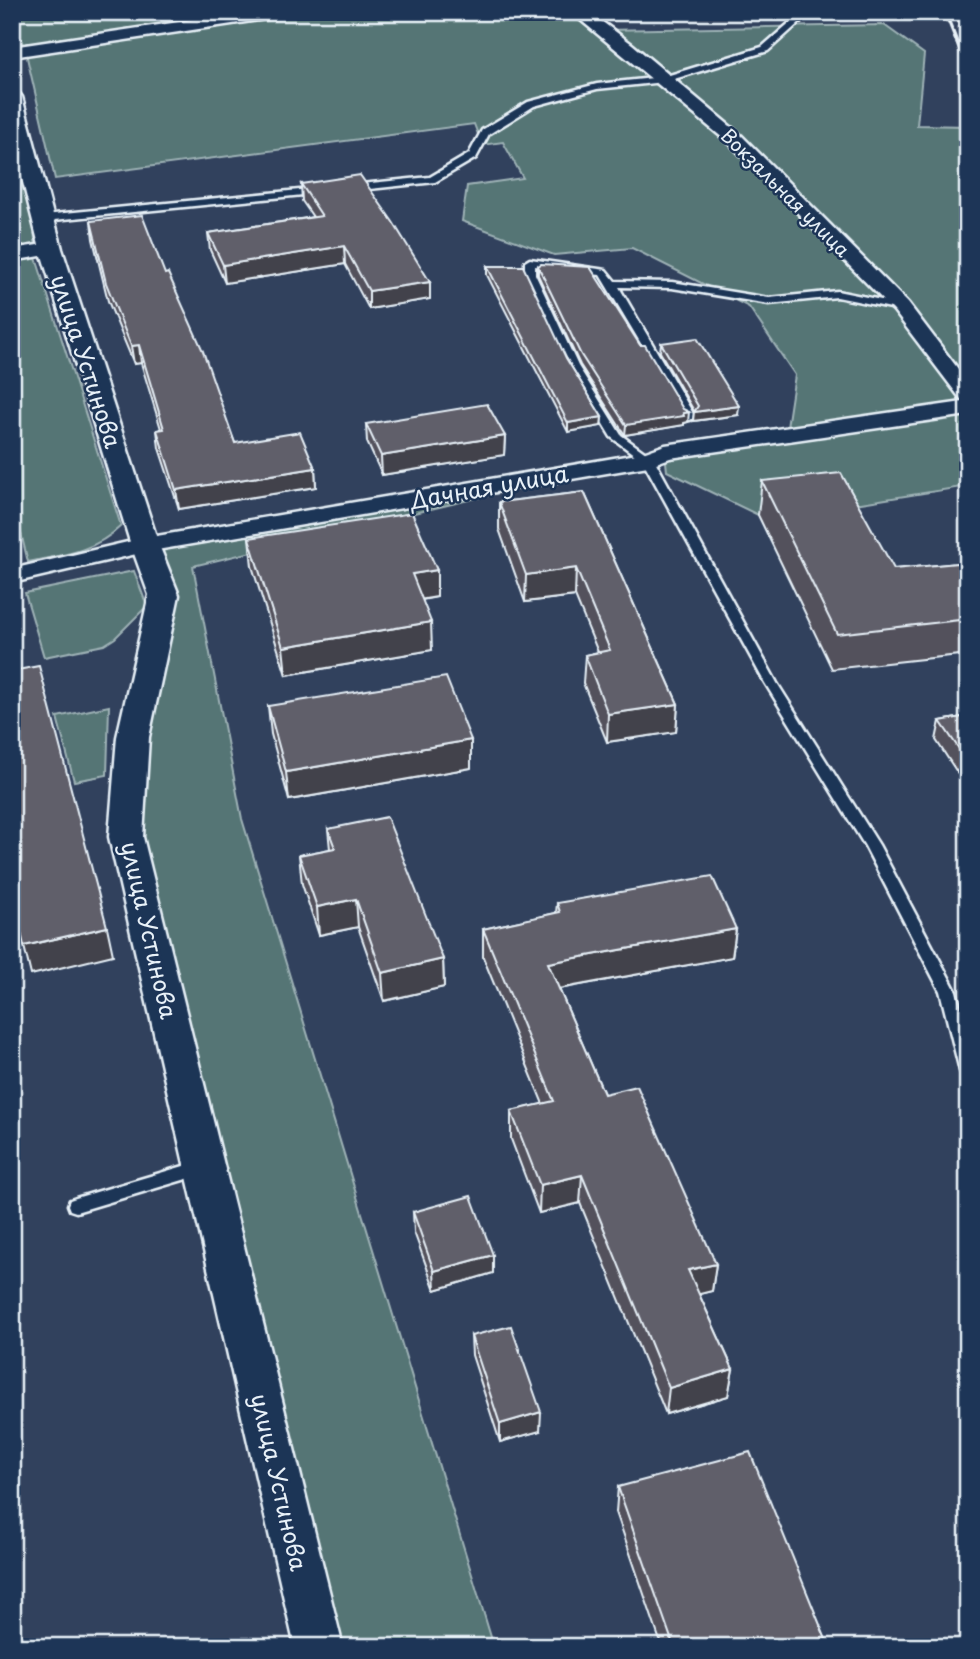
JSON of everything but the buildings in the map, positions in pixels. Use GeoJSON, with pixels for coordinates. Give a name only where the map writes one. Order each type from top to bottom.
{"type":"FeatureCollection","features":[{"type":"Feature","properties":{"kind":"street"},"geometry":{"type":"LineString","coordinates":[[12,52],[279,12]]}},
{"type":"Feature","properties":{"kind":"street","name":"Вокзальная улица"},"geometry":{"type":"LineString","coordinates":[[579,12],[736,140],[901,307],[968,397]]}},
{"type":"Feature","properties":{"kind":"street","name":"улица Устинова"},"geometry":{"type":"LineString","coordinates":[[12,96],[51,248],[145,545],[164,595],[133,737],[125,837],[319,1647]]}},
{"type":"Feature","properties":{"kind":"street"},"geometry":{"type":"LineString","coordinates":[[12,255],[51,248]]}},
{"type":"Feature","properties":{"kind":"street","name":"Дачная улица"},"geometry":{"type":"LineString","coordinates":[[12,576],[145,545],[648,458],[666,452],[968,408]]}},
{"type":"Feature","properties":{"kind":"lane"},"geometry":{"type":"LineString","coordinates":[[44,218],[432,180],[473,156],[485,132],[531,104],[597,86],[664,79],[765,49],[807,12]]}},
{"type":"Feature","properties":{"kind":"lane"},"geometry":{"type":"LineString","coordinates":[[690,417],[603,272],[530,262],[530,274],[573,366],[617,437],[648,458],[771,683],[873,845],[948,991],[968,1071]]}},
{"type":"Feature","properties":{"kind":"lane"},"geometry":{"type":"LineString","coordinates":[[612,284],[672,285],[769,301],[837,294],[901,307]]}},
{"type":"Feature","properties":{"kind":"lane"},"geometry":{"type":"LineString","coordinates":[[76,1205],[205,1166]]}},
{"type":"Feature","properties":{"kind":"green space"},"geometry":{"type":"Polygon","coordinates":[[[12,12],[273,12],[24,49],[12,12]]]}},
{"type":"Feature","properties":{"kind":"green space"},"geometry":{"type":"Polygon","coordinates":[[[287,12],[579,12],[603,30],[884,25],[924,54],[917,125],[968,126],[968,486],[836,507],[758,515],[667,471],[665,452],[786,434],[795,375],[749,307],[632,248],[554,255],[462,221],[467,186],[523,178],[503,142],[482,145],[474,124],[55,179],[26,53],[287,12]]]}},
{"type":"Feature","properties":{"kind":"green space"},"geometry":{"type":"Polygon","coordinates":[[[12,129],[29,184],[36,249],[12,252],[12,129]]]}},
{"type":"Feature","properties":{"kind":"green space"},"geometry":{"type":"Polygon","coordinates":[[[36,258],[121,526],[89,547],[28,562],[12,496],[12,262],[36,258]]]}},
{"type":"Feature","properties":{"kind":"green space"},"geometry":{"type":"Polygon","coordinates":[[[531,485],[193,566],[242,819],[494,1647],[319,1647],[150,931],[133,737],[164,595],[153,548],[531,485]]]}},
{"type":"Feature","properties":{"kind":"green space"},"geometry":{"type":"Polygon","coordinates":[[[134,571],[147,606],[115,638],[104,645],[44,657],[25,593],[134,571]]]}},
{"type":"Feature","properties":{"kind":"green space"},"geometry":{"type":"Polygon","coordinates":[[[109,706],[107,775],[74,781],[57,717],[109,706]]]}},
{"type":"Feature","properties":{"kind":"railway"},"geometry":{"type":"LineString","coordinates":[[945,12],[968,70]]}}]}
